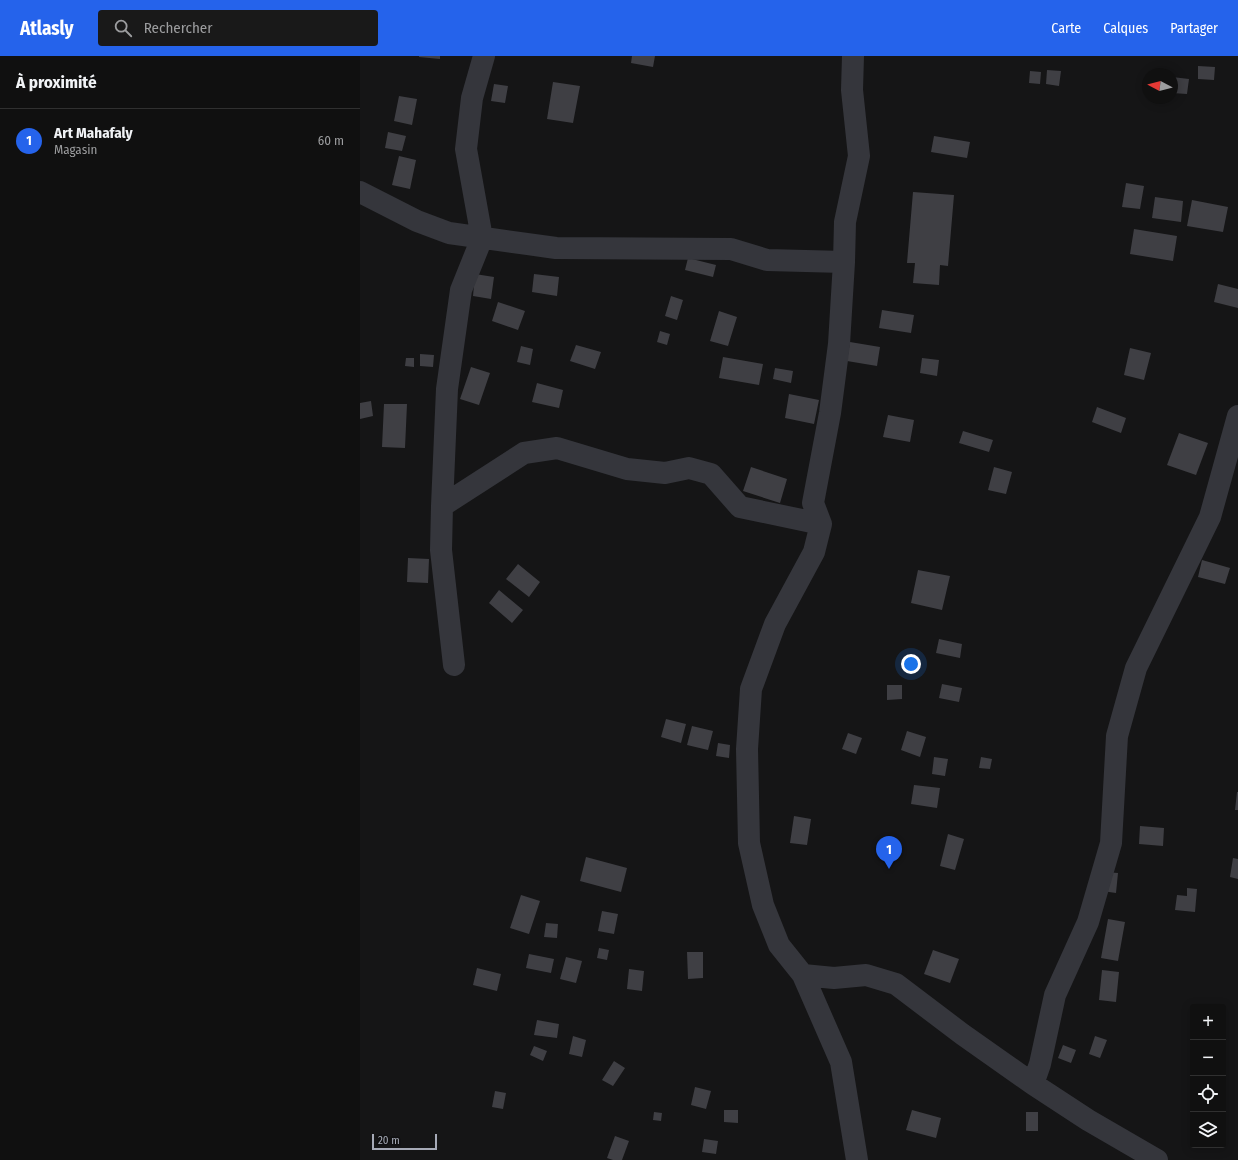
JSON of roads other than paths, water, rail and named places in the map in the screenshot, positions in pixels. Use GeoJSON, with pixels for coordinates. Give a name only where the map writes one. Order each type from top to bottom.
{"type":"FeatureCollection","features":[{"type":"Feature","properties":{"kind":"street"},"geometry":{"type":"LineString","coordinates":[[454,665],[441,550],[442,506],[448,389],[461,290],[482,238],[466,149],[472,98],[484,56]]}},
{"type":"Feature","properties":{"kind":"street"},"geometry":{"type":"LineString","coordinates":[[852,56],[852,90],[859,156],[845,222],[844,262],[837,359],[830,413],[813,503],[821,524],[814,552],[775,624],[751,689],[747,749],[749,843],[763,905],[779,945],[803,975],[841,1062],[857,1160]]}},
{"type":"Feature","properties":{"kind":"street"},"geometry":{"type":"LineString","coordinates":[[360,192],[417,221],[449,233],[482,238],[556,248],[731,250],[767,260],[844,262]]}},
{"type":"Feature","properties":{"kind":"street"},"geometry":{"type":"LineString","coordinates":[[1033,1084],[1040,1064],[1055,995],[1088,922],[1111,843],[1117,736],[1136,668],[1210,517],[1238,416]]}},
{"type":"Feature","properties":{"kind":"street"},"geometry":{"type":"LineString","coordinates":[[442,506],[524,453],[557,448],[627,469],[665,473],[689,468],[711,474],[740,507],[821,524]]}},
{"type":"Feature","properties":{"kind":"street"},"geometry":{"type":"LineString","coordinates":[[803,975],[834,978],[866,975],[896,984],[962,1034],[1033,1084],[1088,1120],[1157,1160]]}},
{"type":"Feature","properties":{"kind":"place","name":"Art Mahafaly"},"geometry":{"type":"Point","coordinates":[889,869]}}]}
